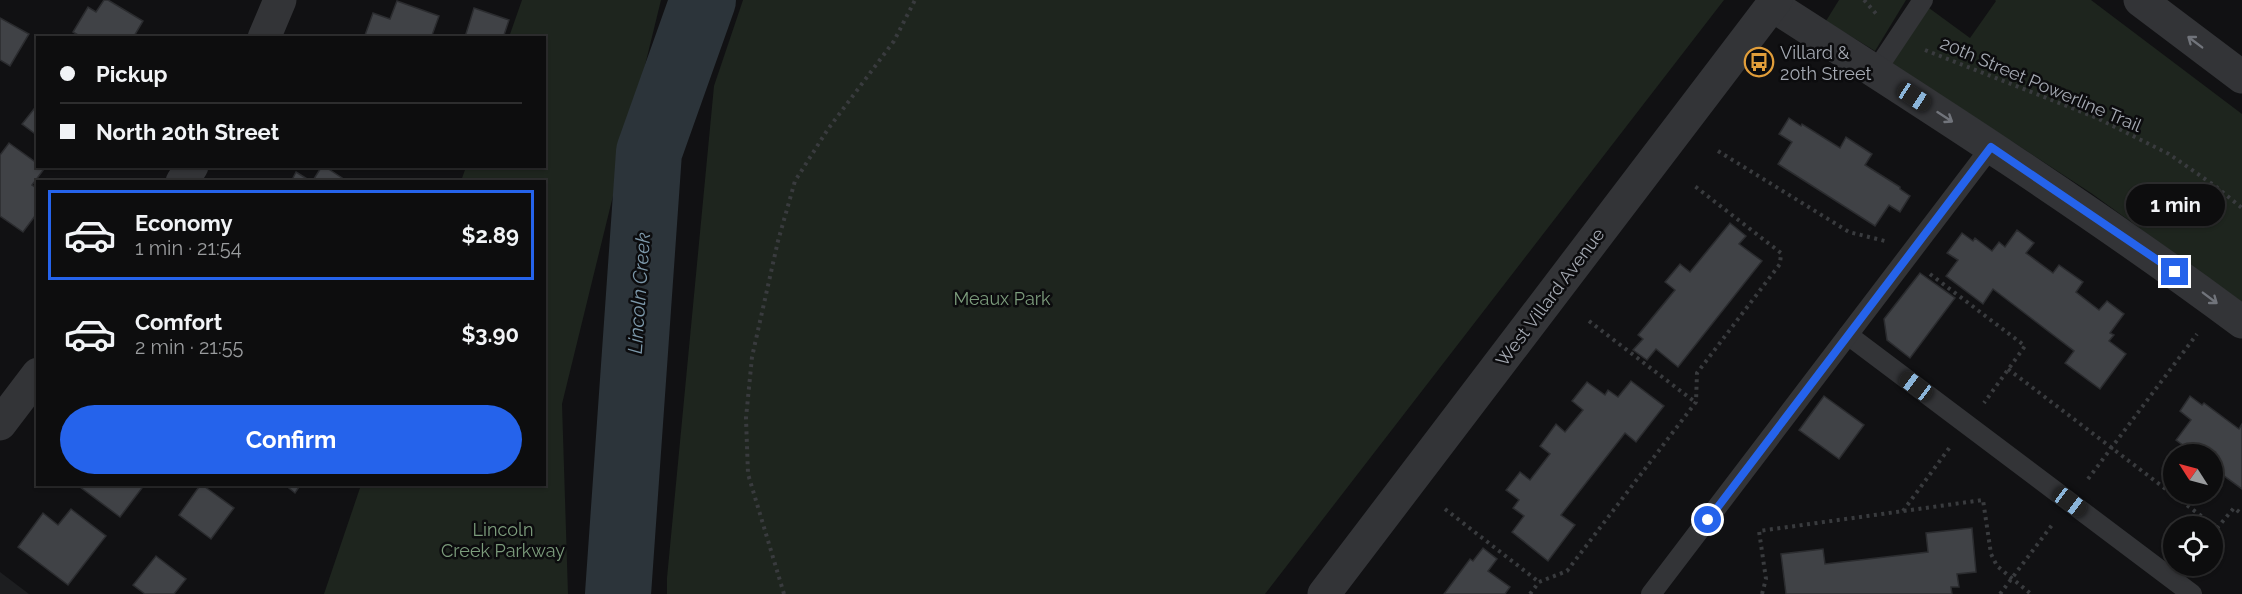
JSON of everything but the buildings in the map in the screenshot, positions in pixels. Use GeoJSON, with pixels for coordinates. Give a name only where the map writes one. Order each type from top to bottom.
{"type":"FeatureCollection","features":[{"type":"Feature","properties":{"kind":"street"},"geometry":{"type":"LineString","coordinates":[[265,36],[280,0]]}},
{"type":"Feature","properties":{"kind":"street"},"geometry":{"type":"LineString","coordinates":[[2140,0],[2242,77]]}},
{"type":"Feature","properties":{"kind":"street"},"geometry":{"type":"LineString","coordinates":[[1774,3],[2175,272],[2242,322]]}},
{"type":"Feature","properties":{"kind":"street","name":"West Villard Avenue"},"geometry":{"type":"LineString","coordinates":[[1324,594],[1774,3]]}},
{"type":"Feature","properties":{"kind":"street"},"geometry":{"type":"LineString","coordinates":[[0,424],[36,377]]}},
{"type":"Feature","properties":{"kind":"lane"},"geometry":{"type":"LineString","coordinates":[[1875,72],[1923,0]]}},
{"type":"Feature","properties":{"kind":"lane"},"geometry":{"type":"LineString","coordinates":[[1652,594],[1991,147]]}},
{"type":"Feature","properties":{"kind":"lane"},"geometry":{"type":"LineString","coordinates":[[1848,335],[2192,594]]}},
{"type":"Feature","properties":{"kind":"path"},"geometry":{"type":"LineString","coordinates":[[783,594],[748,474],[746,418],[752,357],[778,241],[795,181],[828,129],[894,41],[915,0]]}},
{"type":"Feature","properties":{"kind":"path","name":"20th Street Powerline Trail"},"geometry":{"type":"LineString","coordinates":[[1864,0],[1887,27],[1941,58],[2032,91],[2097,118],[2169,154],[2242,208]]}},
{"type":"Feature","properties":{"kind":"path"},"geometry":{"type":"LineString","coordinates":[[1530,594],[1539,582],[1567,571],[1696,402],[1697,373],[1780,264],[1781,253],[1692,184]]}},
{"type":"Feature","properties":{"kind":"path"},"geometry":{"type":"LineString","coordinates":[[1589,321],[1696,402]]}},
{"type":"Feature","properties":{"kind":"path"},"geometry":{"type":"LineString","coordinates":[[2000,594],[2199,332]]}},
{"type":"Feature","properties":{"kind":"path"},"geometry":{"type":"LineString","coordinates":[[2008,369],[2201,516]]}},
{"type":"Feature","properties":{"kind":"path"},"geometry":{"type":"LineString","coordinates":[[1762,594],[1766,579],[1759,531],[1983,500],[1991,554],[1997,566],[2011,580],[2031,594]]}},
{"type":"Feature","properties":{"kind":"path"},"geometry":{"type":"LineString","coordinates":[[2223,521],[2234,508],[2242,514]]}},
{"type":"Feature","properties":{"kind":"path"},"geometry":{"type":"LineString","coordinates":[[1445,509],[1539,582]]}},
{"type":"Feature","properties":{"kind":"shaded area"},"geometry":{"type":"Polygon","coordinates":[[[0,572],[29,594],[0,594],[0,572]]]}},
{"type":"Feature","properties":{"kind":"green space","name":"Lincoln Creek Parkway"},"geometry":{"type":"Polygon","coordinates":[[[522,0],[661,0],[562,404],[568,594],[324,594],[361,486],[546,486],[546,180],[461,180],[466,168],[546,168],[546,36],[509,36],[522,0]]]}},
{"type":"Feature","properties":{"kind":"green space","name":"Meaux Park"},"geometry":{"type":"Polygon","coordinates":[[[743,0],[1724,0],[1265,594],[667,594],[714,86],[743,0]]]}},
{"type":"Feature","properties":{"kind":"green space"},"geometry":{"type":"Polygon","coordinates":[[[1839,0],[1906,0],[1875,51],[1826,21],[1839,0]]]}},
{"type":"Feature","properties":{"kind":"green space"},"geometry":{"type":"Polygon","coordinates":[[[1995,0],[2091,0],[2242,114],[2242,302],[2091,193],[1890,62],[1929,8],[1970,38],[1995,0]]]}},
{"type":"Feature","properties":{"kind":"waterway","name":"Lincoln Creek"},"geometry":{"type":"LineString","coordinates":[[618,594],[649,152],[703,0]]}},
{"type":"Feature","properties":{"kind":"place","name":"Villard & 20th Street"},"geometry":{"type":"Point","coordinates":[1759,62]}},
{"type":"Feature","properties":{"kind":"route"},"geometry":{"type":"LineString","coordinates":[[1708,520],[1991,147],[2175,272]]}}]}
